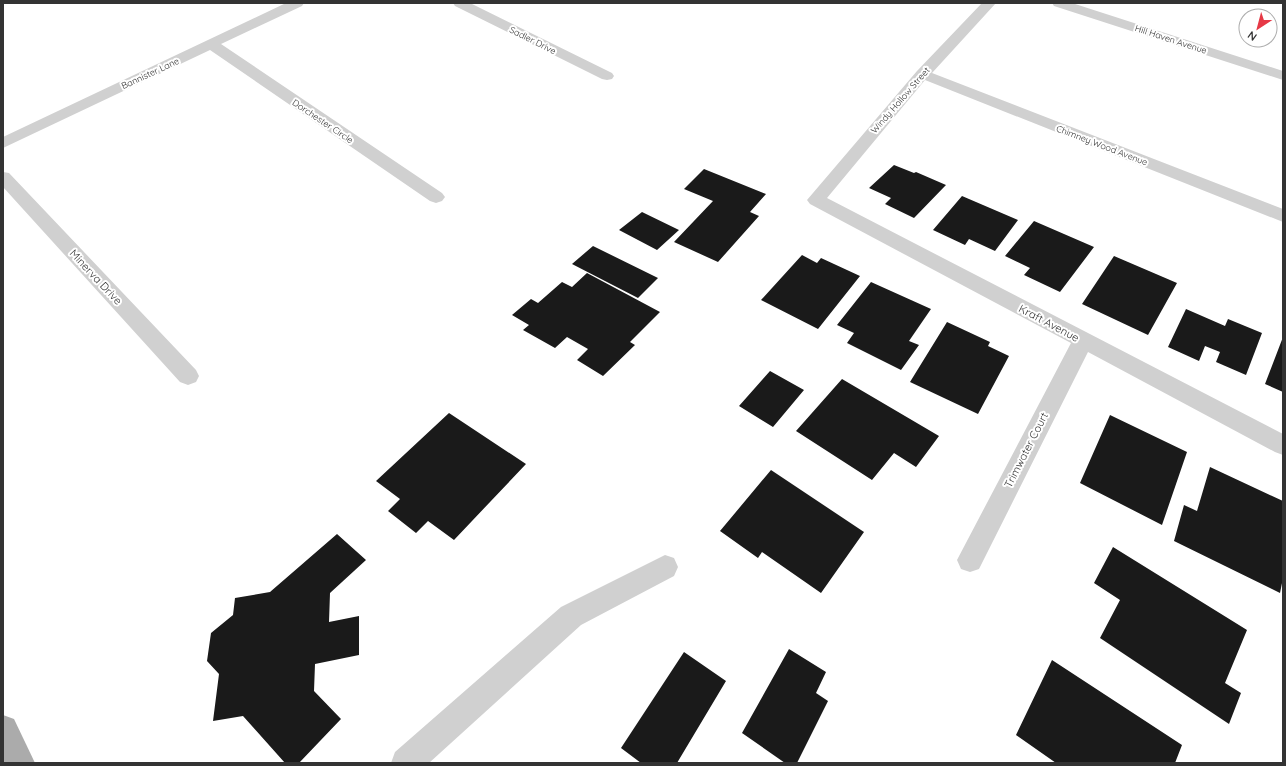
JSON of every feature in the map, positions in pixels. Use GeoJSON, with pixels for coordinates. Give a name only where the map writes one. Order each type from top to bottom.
{"type":"FeatureCollection","features":[{"type":"Feature","properties":{"kind":"main road"},"geometry":{"type":"LineString","coordinates":[[3,730],[20,763]]}},
{"type":"Feature","properties":{"kind":"street","name":"Bannister Lane"},"geometry":{"type":"LineString","coordinates":[[3,143],[297,3]]}},
{"type":"Feature","properties":{"kind":"street","name":"Sadler Drive"},"geometry":{"type":"LineString","coordinates":[[460,3],[607,76]]}},
{"type":"Feature","properties":{"kind":"street","name":"Windy Hollow Street"},"geometry":{"type":"LineString","coordinates":[[816,200],[922,74],[989,3]]}},
{"type":"Feature","properties":{"kind":"street","name":"Hill Haven Avenue"},"geometry":{"type":"LineString","coordinates":[[1059,3],[1283,76]]}},
{"type":"Feature","properties":{"kind":"street","name":"Dorchester Circle"},"geometry":{"type":"LineString","coordinates":[[210,44],[436,197]]}},
{"type":"Feature","properties":{"kind":"street","name":"Chimney Wood Avenue"},"geometry":{"type":"LineString","coordinates":[[922,74],[1283,216]]}},
{"type":"Feature","properties":{"kind":"street","name":"Minerva Drive"},"geometry":{"type":"LineString","coordinates":[[3,177],[188,376]]}},
{"type":"Feature","properties":{"kind":"street","name":"Kraft Avenue"},"geometry":{"type":"LineString","coordinates":[[816,200],[1283,445]]}},
{"type":"Feature","properties":{"kind":"street","name":"Trimwater Court"},"geometry":{"type":"LineString","coordinates":[[970,560],[1083,340]]}},
{"type":"Feature","properties":{"kind":"street"},"geometry":{"type":"LineString","coordinates":[[406,763],[571,616],[665,566]]}},
{"type":"Feature","properties":{"kind":"building"},"geometry":{"type":"Polygon","coordinates":[[[894,165],[914,173],[916,172],[946,185],[914,218],[885,204],[891,198],[869,188],[894,165]]]}},
{"type":"Feature","properties":{"kind":"building"},"geometry":{"type":"Polygon","coordinates":[[[704,169],[766,194],[750,212],[759,216],[718,262],[674,242],[713,201],[684,189],[704,169]]]}},
{"type":"Feature","properties":{"kind":"building"},"geometry":{"type":"Polygon","coordinates":[[[962,196],[1018,220],[995,251],[969,239],[965,245],[933,230],[962,196]]]}},
{"type":"Feature","properties":{"kind":"building"},"geometry":{"type":"Polygon","coordinates":[[[642,212],[679,230],[657,250],[619,230],[642,212]]]}},
{"type":"Feature","properties":{"kind":"building"},"geometry":{"type":"Polygon","coordinates":[[[1034,221],[1094,247],[1060,292],[1024,275],[1030,268],[1005,256],[1034,221]]]}},
{"type":"Feature","properties":{"kind":"building"},"geometry":{"type":"Polygon","coordinates":[[[593,246],[658,278],[638,298],[572,264],[593,246]]]}},
{"type":"Feature","properties":{"kind":"building"},"geometry":{"type":"Polygon","coordinates":[[[802,255],[817,263],[821,258],[860,276],[818,329],[761,300],[802,255]]]}},
{"type":"Feature","properties":{"kind":"building"},"geometry":{"type":"Polygon","coordinates":[[[1114,256],[1177,283],[1148,335],[1082,304],[1114,256]]]}},
{"type":"Feature","properties":{"kind":"building"},"geometry":{"type":"Polygon","coordinates":[[[587,273],[660,312],[630,342],[635,345],[603,376],[577,360],[588,349],[567,337],[555,348],[523,330],[529,325],[512,315],[531,299],[538,303],[562,282],[572,287],[587,273]]]}},
{"type":"Feature","properties":{"kind":"building"},"geometry":{"type":"Polygon","coordinates":[[[871,282],[931,309],[909,341],[919,345],[901,370],[847,343],[854,333],[837,325],[871,282]]]}},
{"type":"Feature","properties":{"kind":"building"},"geometry":{"type":"Polygon","coordinates":[[[1186,309],[1225,326],[1228,319],[1262,333],[1246,375],[1216,362],[1220,352],[1205,346],[1199,361],[1168,347],[1186,309]]]}},
{"type":"Feature","properties":{"kind":"building"},"geometry":{"type":"Polygon","coordinates":[[[947,322],[990,342],[988,346],[1009,356],[978,414],[910,382],[947,322]]]}},
{"type":"Feature","properties":{"kind":"building"},"geometry":{"type":"Polygon","coordinates":[[[1283,337],[1283,392],[1265,384],[1283,337]]]}},
{"type":"Feature","properties":{"kind":"building"},"geometry":{"type":"Polygon","coordinates":[[[770,371],[804,390],[773,427],[739,406],[770,371]]]}},
{"type":"Feature","properties":{"kind":"building"},"geometry":{"type":"Polygon","coordinates":[[[842,379],[939,436],[916,467],[894,453],[872,480],[796,431],[842,379]]]}},
{"type":"Feature","properties":{"kind":"building"},"geometry":{"type":"Polygon","coordinates":[[[449,413],[526,464],[454,540],[428,521],[416,533],[388,511],[400,499],[376,481],[449,413]]]}},
{"type":"Feature","properties":{"kind":"building"},"geometry":{"type":"Polygon","coordinates":[[[1110,415],[1187,452],[1162,525],[1080,483],[1110,415]]]}},
{"type":"Feature","properties":{"kind":"building"},"geometry":{"type":"Polygon","coordinates":[[[1210,467],[1283,501],[1283,578],[1280,593],[1174,541],[1184,505],[1197,511],[1210,467]]]}},
{"type":"Feature","properties":{"kind":"building"},"geometry":{"type":"Polygon","coordinates":[[[771,470],[864,532],[821,593],[762,552],[758,558],[720,531],[771,470]]]}},
{"type":"Feature","properties":{"kind":"building"},"geometry":{"type":"Polygon","coordinates":[[[337,534],[366,560],[330,593],[329,622],[359,616],[359,655],[315,664],[314,691],[341,719],[299,763],[285,763],[243,716],[213,721],[219,674],[207,661],[211,633],[233,615],[235,598],[270,592],[337,534]]]}},
{"type":"Feature","properties":{"kind":"building"},"geometry":{"type":"Polygon","coordinates":[[[1113,547],[1247,630],[1225,683],[1241,693],[1229,724],[1100,638],[1120,600],[1094,583],[1113,547]]]}},
{"type":"Feature","properties":{"kind":"building"},"geometry":{"type":"Polygon","coordinates":[[[789,649],[826,672],[816,693],[828,701],[797,763],[785,763],[742,733],[789,649]]]}},
{"type":"Feature","properties":{"kind":"building"},"geometry":{"type":"Polygon","coordinates":[[[684,652],[726,681],[677,763],[641,763],[621,748],[684,652]]]}},
{"type":"Feature","properties":{"kind":"building"},"geometry":{"type":"Polygon","coordinates":[[[1052,660],[1182,745],[1175,763],[1056,763],[1016,735],[1052,660]]]}}]}
